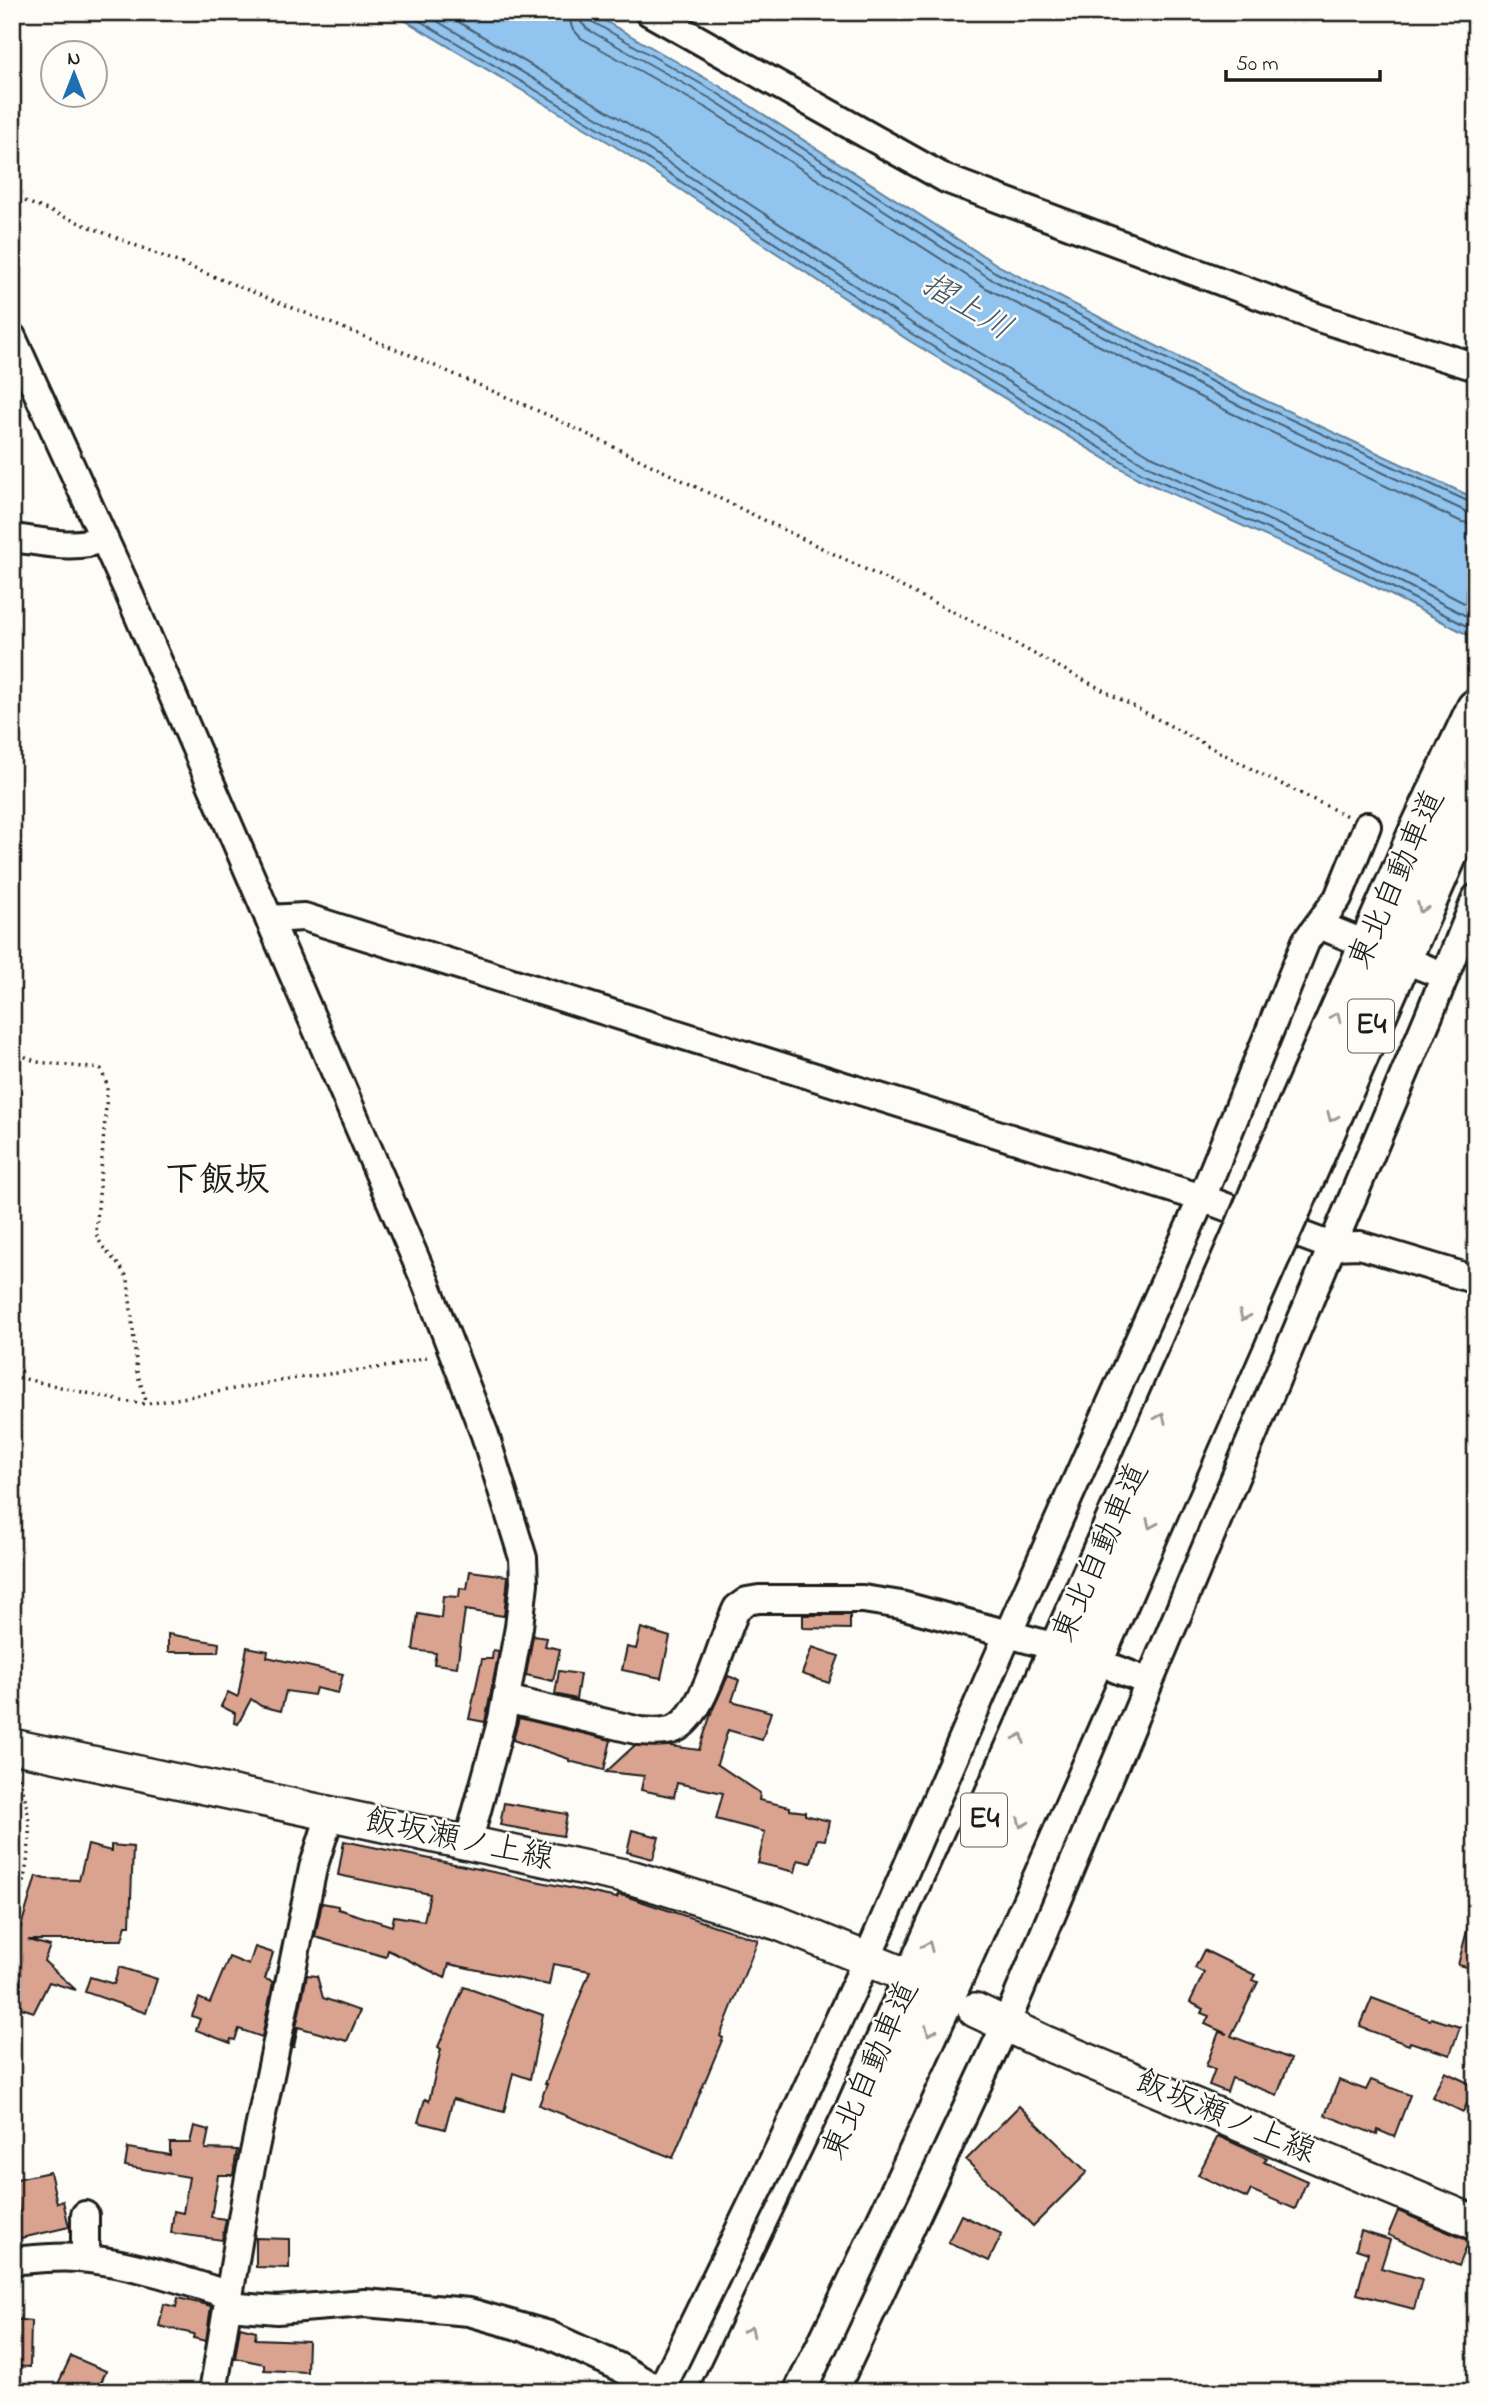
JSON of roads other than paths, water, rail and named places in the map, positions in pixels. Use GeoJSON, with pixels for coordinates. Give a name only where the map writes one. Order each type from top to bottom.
{"type":"FeatureCollection","features":[{"type":"Feature","properties":{"kind":"highway","name":"東北自動車道"},"geometry":{"type":"LineString","coordinates":[[720,2392],[856,2108],[1254,1249],[1434,839],[1476,709]]}},
{"type":"Feature","properties":{"kind":"highway","name":"東北自動車道"},"geometry":{"type":"LineString","coordinates":[[1434,839],[1476,790]]}},
{"type":"Feature","properties":{"kind":"highway","name":"東北自動車道"},"geometry":{"type":"LineString","coordinates":[[758,2392],[911,2075],[1254,1249]]}},
{"type":"Feature","properties":{"kind":"main road","name":"飯坂瀬ノ上線"},"geometry":{"type":"LineString","coordinates":[[12,1746],[632,1878],[778,1923],[881,1965]]}},
{"type":"Feature","properties":{"kind":"main road","name":"飯坂瀬ノ上線"},"geometry":{"type":"LineString","coordinates":[[975,2010],[1476,2224]]}},
{"type":"Feature","properties":{"kind":"street"},"geometry":{"type":"LineString","coordinates":[[649,12],[946,179],[1319,318],[1476,368]]}},
{"type":"Feature","properties":{"kind":"street"},"geometry":{"type":"LineString","coordinates":[[12,337],[103,538],[426,1283],[485,1435],[523,1558],[524,1583],[506,1699],[468,1843]]}},
{"type":"Feature","properties":{"kind":"street"},"geometry":{"type":"LineString","coordinates":[[12,538],[72,545],[92,543],[103,538]]}},
{"type":"Feature","properties":{"kind":"street"},"geometry":{"type":"LineString","coordinates":[[12,2261],[105,2261],[189,2282],[228,2301],[277,2310],[365,2304],[469,2312],[549,2335],[617,2366],[661,2391],[785,2138],[835,2025],[881,1965],[1008,1634],[1202,1198],[1306,941],[1338,898],[1367,826]]}},
{"type":"Feature","properties":{"kind":"street"},"geometry":{"type":"LineString","coordinates":[[834,2392],[1006,2024],[1476,898]]}},
{"type":"Feature","properties":{"kind":"street"},"geometry":{"type":"LineString","coordinates":[[269,919],[304,917],[1202,1198],[1331,1246],[1360,1245],[1476,1280]]}},
{"type":"Feature","properties":{"kind":"street"},"geometry":{"type":"LineString","coordinates":[[1319,925],[1351,938]]}},
{"type":"Feature","properties":{"kind":"street"},"geometry":{"type":"LineString","coordinates":[[1420,966],[1445,976]]}},
{"type":"Feature","properties":{"kind":"street"},"geometry":{"type":"LineString","coordinates":[[506,1699],[640,1731],[658,1732],[677,1727],[691,1715],[704,1693],[737,1608],[747,1601],[759,1599],[863,1599],[901,1605],[1045,1644]]}},
{"type":"Feature","properties":{"kind":"street"},"geometry":{"type":"LineString","coordinates":[[1116,1669],[1149,1682]]}},
{"type":"Feature","properties":{"kind":"street"},"geometry":{"type":"LineString","coordinates":[[213,2392],[252,2164],[313,1868],[330,1815]]}},
{"type":"Feature","properties":{"kind":"street"},"geometry":{"type":"LineString","coordinates":[[85,2215],[85,2259]]}},
{"type":"Feature","properties":{"kind":"water","name":"摺上川"},"geometry":{"type":"Polygon","coordinates":[[[391,12],[589,12],[721,87],[999,266],[1243,390],[1476,499],[1476,639],[1354,576],[1139,479],[908,340],[610,143],[391,12]]]}},
{"type":"Feature","properties":{"kind":"district","name":"下飯坂"},"geometry":{"type":"Point","coordinates":[217,1181]}}]}
